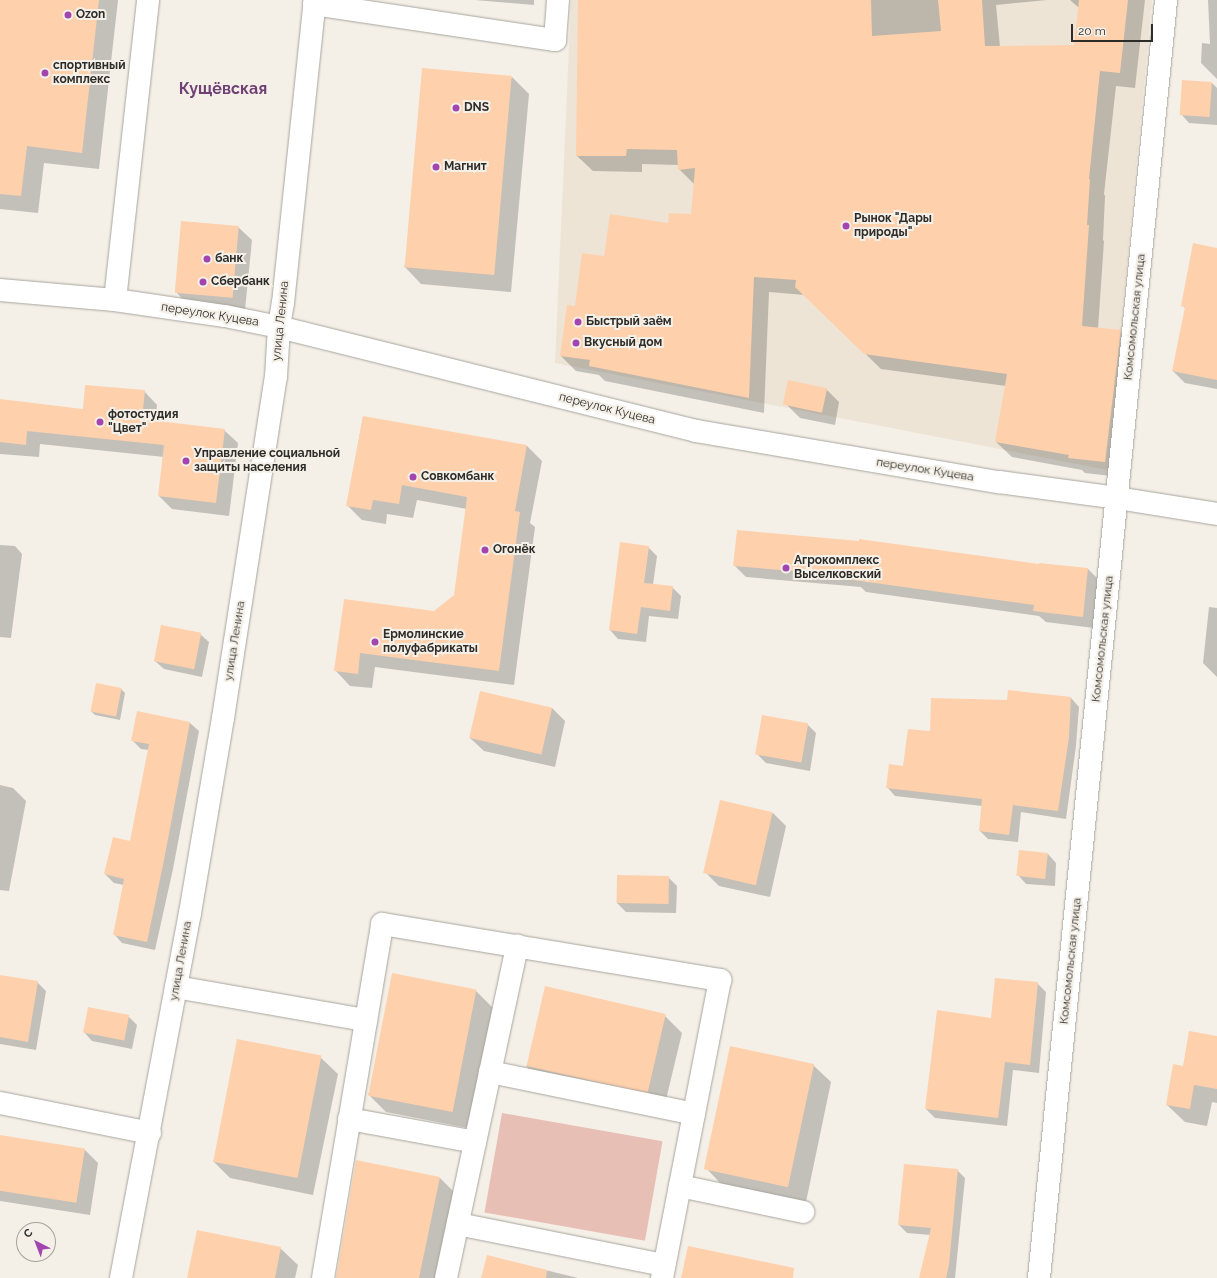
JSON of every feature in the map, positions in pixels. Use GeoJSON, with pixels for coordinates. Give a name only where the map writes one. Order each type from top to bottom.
{"type":"FeatureCollection","features":[{"type":"Feature","properties":{"kind":"street"},"geometry":{"type":"LineString","coordinates":[[115,300],[148,0]]}},
{"type":"Feature","properties":{"kind":"street"},"geometry":{"type":"LineString","coordinates":[[315,2],[556,40],[558,0]]}},
{"type":"Feature","properties":{"kind":"street","name":"Комсомольская улица"},"geometry":{"type":"LineString","coordinates":[[1039,1278],[1166,0]]}},
{"type":"Feature","properties":{"kind":"street","name":"улица Ленина"},"geometry":{"type":"LineString","coordinates":[[121,1278],[150,1133],[228,687],[276,377],[279,327],[283,303],[315,2]]}},
{"type":"Feature","properties":{"kind":"street","name":"переулок Куцева"},"geometry":{"type":"LineString","coordinates":[[0,290],[115,300],[225,316],[279,327],[696,431],[999,482],[1117,498],[1217,514]]}},
{"type":"Feature","properties":{"kind":"street"},"geometry":{"type":"LineString","coordinates":[[323,1278],[382,924],[720,980],[663,1271],[458,1224]]}},
{"type":"Feature","properties":{"kind":"street"},"geometry":{"type":"LineString","coordinates":[[446,1278],[517,946]]}},
{"type":"Feature","properties":{"kind":"street"},"geometry":{"type":"LineString","coordinates":[[176,987],[366,1020]]}},
{"type":"Feature","properties":{"kind":"street"},"geometry":{"type":"LineString","coordinates":[[490,1072],[694,1114]]}},
{"type":"Feature","properties":{"kind":"street"},"geometry":{"type":"LineString","coordinates":[[0,1103],[150,1133]]}},
{"type":"Feature","properties":{"kind":"street"},"geometry":{"type":"LineString","coordinates":[[349,1119],[475,1142]]}},
{"type":"Feature","properties":{"kind":"street"},"geometry":{"type":"LineString","coordinates":[[680,1186],[803,1212]]}},
{"type":"Feature","properties":{"kind":"shaded area","name":"Рынок \"Дары природы\""},"geometry":{"type":"Polygon","coordinates":[[[571,0],[1152,0],[1108,470],[555,363],[571,0]]]}},
{"type":"Feature","properties":{"kind":"shaded area"},"geometry":{"type":"Polygon","coordinates":[[[502,1113],[663,1141],[645,1241],[484,1212],[502,1113]]]}},
{"type":"Feature","properties":{"kind":"building","name":"спортивный комплекс"},"geometry":{"type":"Polygon","coordinates":[[[0,0],[99,0],[82,153],[27,146],[21,196],[0,194],[0,0]]]}},
{"type":"Feature","properties":{"kind":"building","name":"Рынок \"Дары природы\""},"geometry":{"type":"Polygon","coordinates":[[[578,0],[871,0],[872,36],[941,31],[938,0],[982,0],[985,46],[1074,45],[1079,0],[1128,0],[1120,73],[1100,71],[1089,179],[1087,225],[1089,225],[1082,326],[1121,330],[1105,462],[1068,458],[1069,455],[995,442],[1007,374],[864,354],[795,287],[796,280],[754,277],[749,398],[589,366],[590,360],[560,356],[567,305],[575,306],[582,253],[604,256],[610,214],[668,223],[669,213],[691,214],[695,168],[678,170],[677,150],[627,149],[626,156],[576,156],[578,0]]]}},
{"type":"Feature","properties":{"kind":"building"},"geometry":{"type":"Polygon","coordinates":[[[422,68],[512,76],[494,275],[405,267],[422,68]]]}},
{"type":"Feature","properties":{"kind":"building"},"geometry":{"type":"Polygon","coordinates":[[[1182,80],[1212,82],[1209,117],[1180,115],[1182,80]]]}},
{"type":"Feature","properties":{"kind":"building","name":"банк"},"geometry":{"type":"Polygon","coordinates":[[[181,221],[239,226],[233,298],[175,293],[181,221]]]}},
{"type":"Feature","properties":{"kind":"building"},"geometry":{"type":"Polygon","coordinates":[[[1193,243],[1217,248],[1217,380],[1172,371],[1185,307],[1181,306],[1193,243]]]}},
{"type":"Feature","properties":{"kind":"building"},"geometry":{"type":"Polygon","coordinates":[[[788,380],[827,388],[822,413],[783,404],[788,380]]]}},
{"type":"Feature","properties":{"kind":"building"},"geometry":{"type":"Polygon","coordinates":[[[85,385],[145,390],[142,419],[225,429],[216,503],[158,496],[164,445],[27,431],[26,445],[0,442],[0,399],[83,409],[85,385]]]}},
{"type":"Feature","properties":{"kind":"building"},"geometry":{"type":"Polygon","coordinates":[[[363,416],[527,445],[515,511],[520,512],[499,671],[360,653],[358,674],[334,671],[344,599],[434,611],[454,595],[467,497],[402,485],[399,504],[373,500],[371,510],[346,506],[363,416]]]}},
{"type":"Feature","properties":{"kind":"building"},"geometry":{"type":"Polygon","coordinates":[[[737,530],[859,541],[859,539],[1039,564],[1088,568],[1083,617],[1033,611],[1034,605],[853,580],[854,576],[733,566],[737,530]]]}},
{"type":"Feature","properties":{"kind":"building"},"geometry":{"type":"Polygon","coordinates":[[[620,542],[649,546],[644,583],[673,586],[670,611],[641,607],[637,634],[609,630],[620,542]]]}},
{"type":"Feature","properties":{"kind":"building"},"geometry":{"type":"Polygon","coordinates":[[[161,625],[201,633],[194,669],[154,661],[161,625]]]}},
{"type":"Feature","properties":{"kind":"building"},"geometry":{"type":"Polygon","coordinates":[[[96,683],[122,688],[116,716],[90,711],[96,683]]]}},
{"type":"Feature","properties":{"kind":"building"},"geometry":{"type":"Polygon","coordinates":[[[1008,690],[1071,697],[1069,737],[1058,811],[1013,805],[1009,835],[979,831],[982,799],[886,788],[889,764],[903,766],[908,729],[930,731],[931,698],[1007,700],[1008,690]]]}},
{"type":"Feature","properties":{"kind":"building"},"geometry":{"type":"Polygon","coordinates":[[[480,691],[552,708],[541,754],[469,738],[480,691]]]}},
{"type":"Feature","properties":{"kind":"building"},"geometry":{"type":"Polygon","coordinates":[[[137,711],[190,722],[147,942],[113,935],[124,879],[104,874],[113,837],[130,841],[149,744],[131,741],[137,711]]]}},
{"type":"Feature","properties":{"kind":"building"},"geometry":{"type":"Polygon","coordinates":[[[762,715],[808,723],[801,763],[755,754],[762,715]]]}},
{"type":"Feature","properties":{"kind":"building"},"geometry":{"type":"Polygon","coordinates":[[[720,800],[773,812],[756,885],[703,873],[720,800]]]}},
{"type":"Feature","properties":{"kind":"building"},"geometry":{"type":"Polygon","coordinates":[[[1019,850],[1048,853],[1045,879],[1016,876],[1019,850]]]}},
{"type":"Feature","properties":{"kind":"building"},"geometry":{"type":"Polygon","coordinates":[[[617,875],[669,876],[669,904],[617,903],[617,875]]]}},
{"type":"Feature","properties":{"kind":"building"},"geometry":{"type":"Polygon","coordinates":[[[392,973],[476,989],[453,1112],[368,1096],[392,973]]]}},
{"type":"Feature","properties":{"kind":"building"},"geometry":{"type":"Polygon","coordinates":[[[0,975],[38,981],[28,1042],[0,1037],[0,975]]]}},
{"type":"Feature","properties":{"kind":"building"},"geometry":{"type":"Polygon","coordinates":[[[995,978],[1038,982],[1030,1065],[1005,1062],[998,1118],[925,1109],[937,1010],[991,1018],[995,978]]]}},
{"type":"Feature","properties":{"kind":"building"},"geometry":{"type":"Polygon","coordinates":[[[545,986],[666,1014],[647,1094],[527,1066],[545,986]]]}},
{"type":"Feature","properties":{"kind":"building"},"geometry":{"type":"Polygon","coordinates":[[[88,1007],[129,1015],[124,1041],[83,1033],[88,1007]]]}},
{"type":"Feature","properties":{"kind":"building"},"geometry":{"type":"Polygon","coordinates":[[[1189,1031],[1217,1036],[1217,1089],[1194,1085],[1190,1109],[1166,1105],[1173,1064],[1183,1066],[1189,1031]]]}},
{"type":"Feature","properties":{"kind":"building"},"geometry":{"type":"Polygon","coordinates":[[[237,1039],[321,1055],[298,1178],[213,1162],[237,1039]]]}},
{"type":"Feature","properties":{"kind":"building"},"geometry":{"type":"Polygon","coordinates":[[[730,1046],[814,1064],[788,1187],[704,1169],[730,1046]]]}},
{"type":"Feature","properties":{"kind":"building"},"geometry":{"type":"Polygon","coordinates":[[[0,1135],[85,1148],[76,1203],[0,1191],[0,1135]]]}},
{"type":"Feature","properties":{"kind":"building"},"geometry":{"type":"Polygon","coordinates":[[[356,1160],[440,1177],[419,1278],[336,1278],[356,1160]]]}},
{"type":"Feature","properties":{"kind":"building"},"geometry":{"type":"Polygon","coordinates":[[[904,1164],[958,1169],[949,1265],[946,1278],[919,1278],[931,1228],[898,1225],[904,1164]]]}},
{"type":"Feature","properties":{"kind":"building"},"geometry":{"type":"Polygon","coordinates":[[[197,1230],[281,1247],[275,1278],[187,1278],[197,1230]]]}},
{"type":"Feature","properties":{"kind":"building"},"geometry":{"type":"Polygon","coordinates":[[[688,1246],[794,1268],[793,1278],[681,1278],[688,1246]]]}},
{"type":"Feature","properties":{"kind":"building"},"geometry":{"type":"Polygon","coordinates":[[[487,1255],[547,1270],[546,1278],[481,1278],[487,1255]]]}},
{"type":"Feature","properties":{"kind":"place","name":"Ozon"},"geometry":{"type":"Point","coordinates":[68,15]}},
{"type":"Feature","properties":{"kind":"place","name":"спортивный комплекс"},"geometry":{"type":"Point","coordinates":[45,73]}},
{"type":"Feature","properties":{"kind":"place","name":"DNS"},"geometry":{"type":"Point","coordinates":[456,108]}},
{"type":"Feature","properties":{"kind":"place","name":"Магнит"},"geometry":{"type":"Point","coordinates":[436,167]}},
{"type":"Feature","properties":{"kind":"place","name":"Рынок \"Дары природы\""},"geometry":{"type":"Point","coordinates":[846,226]}},
{"type":"Feature","properties":{"kind":"place","name":"банк"},"geometry":{"type":"Point","coordinates":[207,259]}},
{"type":"Feature","properties":{"kind":"place","name":"Сбербанк"},"geometry":{"type":"Point","coordinates":[203,282]}},
{"type":"Feature","properties":{"kind":"place","name":"Быстрый заём"},"geometry":{"type":"Point","coordinates":[578,322]}},
{"type":"Feature","properties":{"kind":"place","name":"Вкусный дом"},"geometry":{"type":"Point","coordinates":[576,343]}},
{"type":"Feature","properties":{"kind":"place","name":"фотостудия \"Цвет\""},"geometry":{"type":"Point","coordinates":[100,422]}},
{"type":"Feature","properties":{"kind":"place","name":"Управление социальной защиты населения"},"geometry":{"type":"Point","coordinates":[186,461]}},
{"type":"Feature","properties":{"kind":"place","name":"Совкомбанк"},"geometry":{"type":"Point","coordinates":[413,477]}},
{"type":"Feature","properties":{"kind":"place","name":"Огонёк"},"geometry":{"type":"Point","coordinates":[485,550]}},
{"type":"Feature","properties":{"kind":"place","name":"Агрокомплекс Выселковский"},"geometry":{"type":"Point","coordinates":[786,568]}},
{"type":"Feature","properties":{"kind":"place","name":"Ермолинские полуфабрикаты"},"geometry":{"type":"Point","coordinates":[375,642]}},
{"type":"Feature","properties":{"kind":"district","name":"Кущёвская"},"geometry":{"type":"Point","coordinates":[223,89]}}]}
